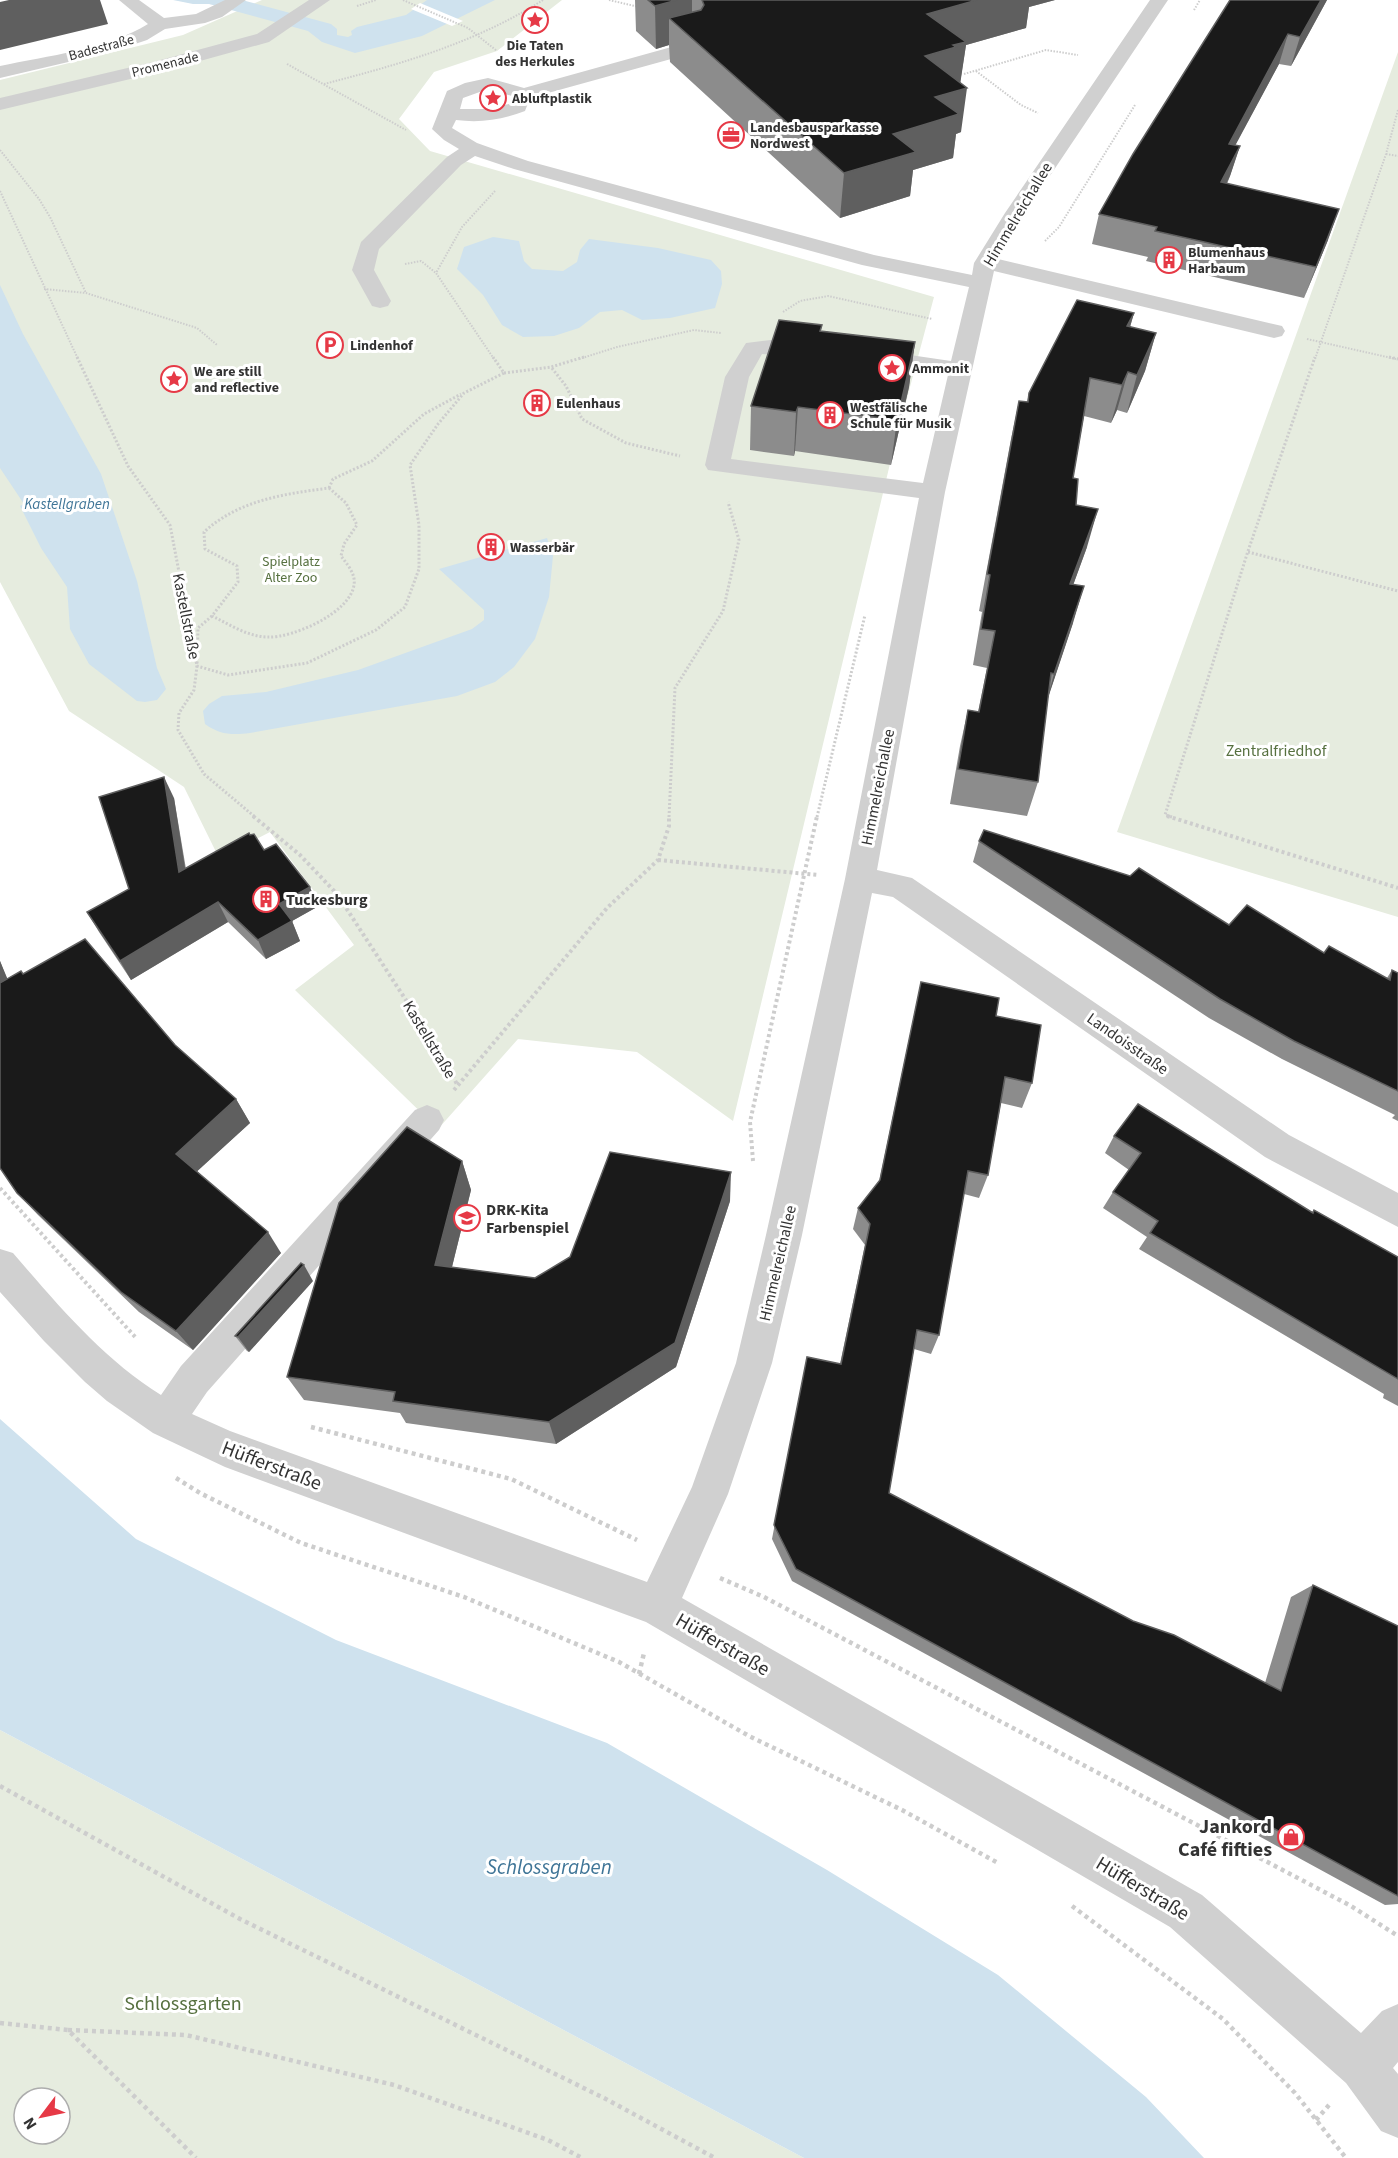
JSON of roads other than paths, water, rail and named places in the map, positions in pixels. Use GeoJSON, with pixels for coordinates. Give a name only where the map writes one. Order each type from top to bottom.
{"type":"FeatureCollection","features":[{"type":"Feature","properties":{"kind":"street","name":"Badestraße"},"geometry":{"type":"LineString","coordinates":[[0,72],[104,48],[141,36],[160,24],[128,0]]}},
{"type":"Feature","properties":{"kind":"street"},"geometry":{"type":"LineString","coordinates":[[160,24],[199,19],[216,13],[237,0]]}},
{"type":"Feature","properties":{"kind":"street","name":"Promenade"},"geometry":{"type":"LineString","coordinates":[[0,104],[157,67],[263,38],[321,0]]}},
{"type":"Feature","properties":{"kind":"street","name":"Himmelreichallee"},"geometry":{"type":"LineString","coordinates":[[657,1606],[708,1494],[754,1363],[784,1235],[860,879],[933,492],[982,273],[1015,213],[1159,0]]}},
{"type":"Feature","properties":{"kind":"street"},"geometry":{"type":"LineString","coordinates":[[693,47],[522,94],[503,85],[474,84],[454,95],[446,121],[452,138],[472,149],[521,165],[870,260],[948,278],[1018,268],[1274,331]]}},
{"type":"Feature","properties":{"kind":"street"},"geometry":{"type":"LineString","coordinates":[[446,121],[498,115],[518,107],[522,94]]}},
{"type":"Feature","properties":{"kind":"street"},"geometry":{"type":"LineString","coordinates":[[380,301],[363,270],[369,247],[454,161],[472,149]]}},
{"type":"Feature","properties":{"kind":"street"},"geometry":{"type":"LineString","coordinates":[[933,492],[717,465],[737,376],[754,348],[771,346],[877,357],[959,369]]}},
{"type":"Feature","properties":{"kind":"street","name":"Landoisstraße"},"geometry":{"type":"LineString","coordinates":[[860,879],[902,886],[1277,1146],[1398,1211]]}},
{"type":"Feature","properties":{"kind":"street"},"geometry":{"type":"LineString","coordinates":[[166,1420],[194,1380],[427,1120]]}},
{"type":"Feature","properties":{"kind":"street","name":"Hüfferstraße"},"geometry":{"type":"LineString","coordinates":[[0,1265],[33,1303],[93,1363],[125,1391],[166,1420],[225,1448],[657,1606],[1186,1911],[1363,2066],[1398,2114]]}},
{"type":"Feature","properties":{"kind":"street"},"geometry":{"type":"LineString","coordinates":[[1363,2066],[1398,2027]]}},
{"type":"Feature","properties":{"kind":"water"},"geometry":{"type":"Polygon","coordinates":[[[173,0],[242,0],[331,24],[337,29],[337,35],[348,37],[357,27],[406,15],[427,0],[495,0],[422,36],[355,53],[322,42],[308,31],[209,4],[173,0]]]}},
{"type":"Feature","properties":{"kind":"water"},"geometry":{"type":"Polygon","coordinates":[[[493,237],[519,241],[524,261],[532,269],[563,271],[577,262],[580,250],[589,239],[658,248],[711,260],[721,271],[722,284],[715,308],[670,318],[642,320],[622,310],[600,312],[579,328],[554,336],[523,337],[502,325],[483,295],[457,269],[464,247],[493,237]]]}},
{"type":"Feature","properties":{"kind":"water","name":"Kastellgraben"},"geometry":{"type":"Polygon","coordinates":[[[0,285],[23,334],[101,474],[137,581],[157,668],[166,689],[157,700],[137,701],[89,664],[70,629],[67,587],[41,548],[20,506],[24,504],[0,468],[0,285]]]}},
{"type":"Feature","properties":{"kind":"water"},"geometry":{"type":"Polygon","coordinates":[[[547,538],[553,556],[549,597],[535,639],[514,667],[495,682],[457,696],[250,733],[226,733],[205,724],[203,711],[222,696],[266,692],[358,670],[472,629],[484,620],[484,610],[439,569],[547,538]]]}},
{"type":"Feature","properties":{"kind":"water","name":"Schlossgraben"},"geometry":{"type":"Polygon","coordinates":[[[0,1419],[136,1539],[336,1640],[607,1743],[827,1870],[998,1975],[1146,2097],[1204,2158],[804,2158],[0,1730],[0,1419]]]}},
{"type":"Feature","properties":{"kind":"place","name":"Die Taten des Herkules"},"geometry":{"type":"Point","coordinates":[535,20]}},
{"type":"Feature","properties":{"kind":"place","name":"Abluftplastik"},"geometry":{"type":"Point","coordinates":[493,98]}},
{"type":"Feature","properties":{"kind":"place","name":"Landesbausparkasse Nordwest"},"geometry":{"type":"Point","coordinates":[731,135]}},
{"type":"Feature","properties":{"kind":"place","name":"Blumenhaus Harbaum"},"geometry":{"type":"Point","coordinates":[1169,260]}},
{"type":"Feature","properties":{"kind":"place","name":"Lindenhof"},"geometry":{"type":"Point","coordinates":[330,345]}},
{"type":"Feature","properties":{"kind":"place","name":"Ammonit"},"geometry":{"type":"Point","coordinates":[892,368]}},
{"type":"Feature","properties":{"kind":"place","name":"We are still and reflective"},"geometry":{"type":"Point","coordinates":[174,379]}},
{"type":"Feature","properties":{"kind":"place","name":"Eulenhaus"},"geometry":{"type":"Point","coordinates":[537,403]}},
{"type":"Feature","properties":{"kind":"place","name":"Westfälische Schule für Musik"},"geometry":{"type":"Point","coordinates":[830,415]}},
{"type":"Feature","properties":{"kind":"place","name":"Wasserbär"},"geometry":{"type":"Point","coordinates":[491,547]}},
{"type":"Feature","properties":{"kind":"place","name":"Tuckesburg"},"geometry":{"type":"Point","coordinates":[266,899]}},
{"type":"Feature","properties":{"kind":"place","name":"DRK-Kita Farbenspiel"},"geometry":{"type":"Point","coordinates":[467,1218]}},
{"type":"Feature","properties":{"kind":"place","name":"Jankord Café fifties"},"geometry":{"type":"Point","coordinates":[1291,1837]}},
{"type":"Feature","properties":{"kind":"park label","name":"Spielplatz Alter Zoo"},"geometry":{"type":"Point","coordinates":[291,570]}},
{"type":"Feature","properties":{"kind":"park label","name":"Zentralfriedhof"},"geometry":{"type":"Point","coordinates":[1276,750]}},
{"type":"Feature","properties":{"kind":"park label","name":"Schlossgarten"},"geometry":{"type":"Point","coordinates":[183,2003]}}]}
